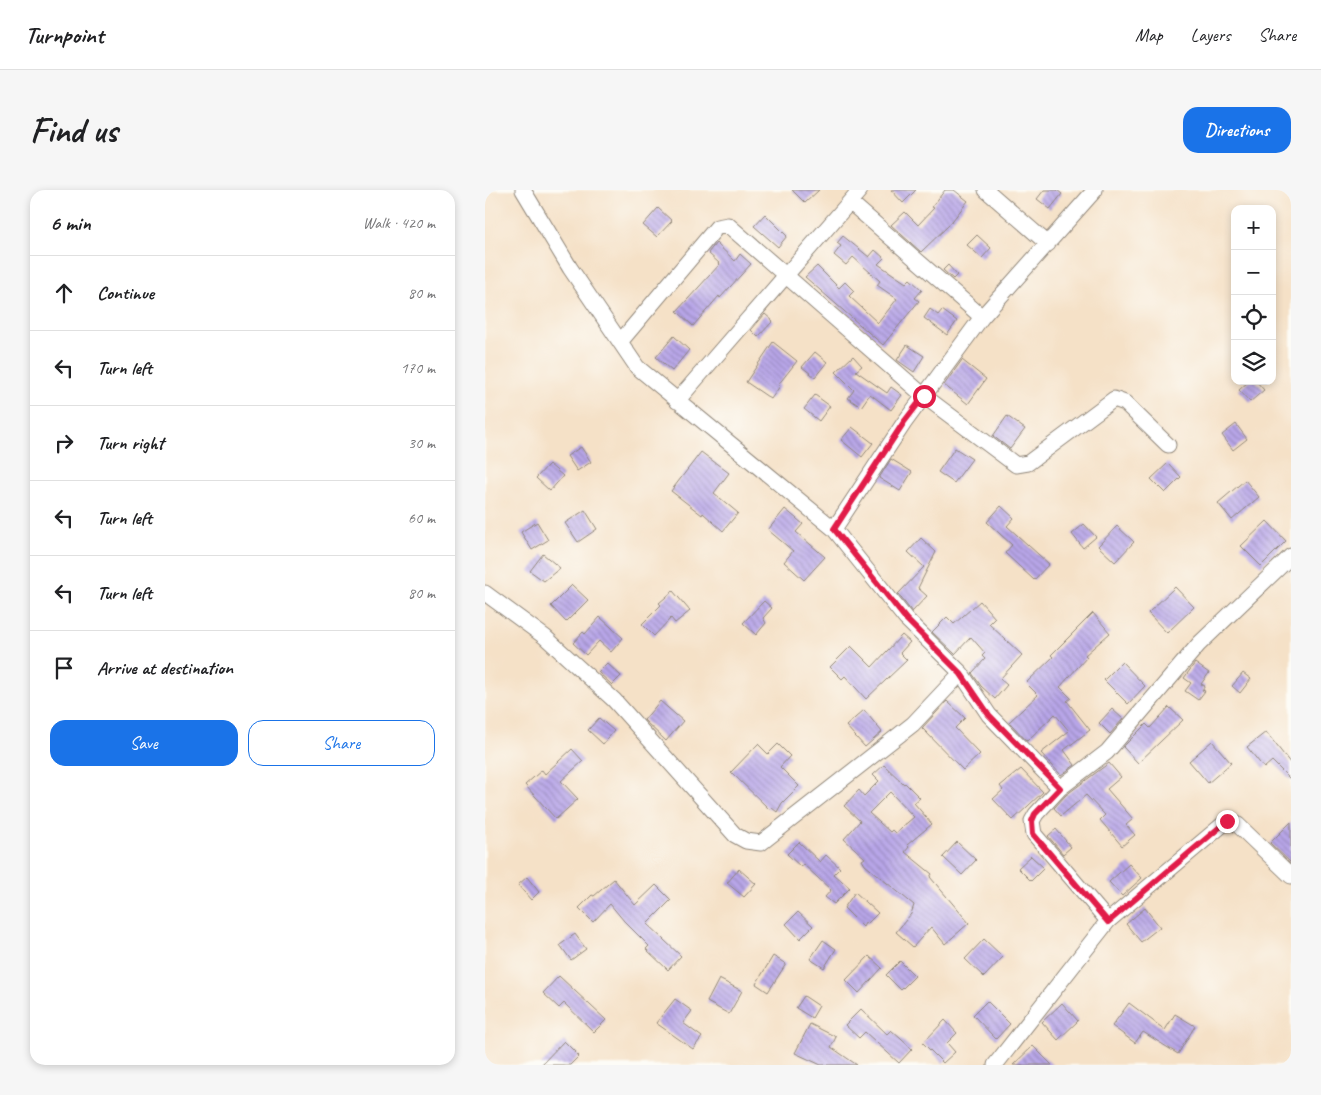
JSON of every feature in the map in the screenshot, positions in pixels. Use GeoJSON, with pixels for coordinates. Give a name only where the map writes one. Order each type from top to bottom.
{"type":"FeatureCollection","features":[{"type":"Feature","properties":{"kind":"street"},"geometry":{"type":"LineString","coordinates":[[523,190],[570,268],[637,367],[677,402],[834,529],[906,619],[961,674],[989,715],[1060,788]]}},
{"type":"Feature","properties":{"kind":"street"},"geometry":{"type":"LineString","coordinates":[[677,402],[860,190]]}},
{"type":"Feature","properties":{"kind":"street"},"geometry":{"type":"LineString","coordinates":[[986,190],[1047,244]]}},
{"type":"Feature","properties":{"kind":"street"},"geometry":{"type":"LineString","coordinates":[[834,529],[904,422],[982,317],[1095,190]]}},
{"type":"Feature","properties":{"kind":"street"},"geometry":{"type":"LineString","coordinates":[[849,202],[982,317]]}},
{"type":"Feature","properties":{"kind":"street"},"geometry":{"type":"LineString","coordinates":[[620,342],[717,227],[728,225],[785,277],[924,396],[1016,465],[1028,464],[1114,398],[1125,403],[1168,445]]}},
{"type":"Feature","properties":{"kind":"street"},"geometry":{"type":"LineString","coordinates":[[1108,922],[1033,834],[1032,821],[1035,814],[1060,788],[1107,752],[1199,644],[1291,556]]}},
{"type":"Feature","properties":{"kind":"street"},"geometry":{"type":"LineString","coordinates":[[485,593],[545,638],[614,700],[735,835],[746,841],[761,844],[913,724],[961,674]]}},
{"type":"Feature","properties":{"kind":"street"},"geometry":{"type":"LineString","coordinates":[[995,1065],[1108,922],[1227,821],[1238,825],[1291,876]]}},
{"type":"Feature","properties":{"kind":"building"},"geometry":{"type":"Polygon","coordinates":[[[792,190],[819,190],[805,203],[792,190]]]}},
{"type":"Feature","properties":{"kind":"building"},"geometry":{"type":"Polygon","coordinates":[[[891,190],[916,190],[903,203],[891,190]]]}},
{"type":"Feature","properties":{"kind":"building"},"geometry":{"type":"Polygon","coordinates":[[[945,190],[954,190],[968,201],[949,225],[921,252],[891,225],[905,212],[918,225],[934,208],[932,207],[945,190]]]}},
{"type":"Feature","properties":{"kind":"building"},"geometry":{"type":"Polygon","coordinates":[[[1044,190],[1057,190],[1062,194],[1050,209],[1037,199],[1044,190]]]}},
{"type":"Feature","properties":{"kind":"building"},"geometry":{"type":"Polygon","coordinates":[[[658,208],[672,221],[657,237],[643,225],[658,208]]]}},
{"type":"Feature","properties":{"kind":"building"},"geometry":{"type":"Polygon","coordinates":[[[765,214],[787,236],[778,247],[754,226],[765,214]]]}},
{"type":"Feature","properties":{"kind":"building"},"geometry":{"type":"Polygon","coordinates":[[[977,235],[991,248],[982,258],[967,245],[977,235]]]}},
{"type":"Feature","properties":{"kind":"building"},"geometry":{"type":"Polygon","coordinates":[[[843,236],[869,257],[875,250],[884,258],[878,264],[906,283],[910,279],[922,290],[915,298],[919,301],[883,345],[805,277],[817,266],[839,288],[845,282],[854,291],[849,296],[878,323],[897,299],[877,285],[880,281],[853,257],[846,265],[834,255],[841,246],[837,243],[843,236]]]}},
{"type":"Feature","properties":{"kind":"building"},"geometry":{"type":"Polygon","coordinates":[[[716,243],[735,261],[740,254],[751,264],[720,298],[719,296],[693,326],[677,311],[720,264],[708,253],[716,243]]]}},
{"type":"Feature","properties":{"kind":"building"},"geometry":{"type":"Polygon","coordinates":[[[948,265],[957,275],[953,279],[943,270],[948,265]]]}},
{"type":"Feature","properties":{"kind":"building"},"geometry":{"type":"Polygon","coordinates":[[[930,309],[938,315],[942,310],[957,321],[947,335],[924,318],[930,309]]]}},
{"type":"Feature","properties":{"kind":"building"},"geometry":{"type":"Polygon","coordinates":[[[765,314],[773,321],[758,337],[751,330],[765,314]]]}},
{"type":"Feature","properties":{"kind":"building"},"geometry":{"type":"Polygon","coordinates":[[[674,336],[689,350],[672,371],[656,357],[674,336]]]}},
{"type":"Feature","properties":{"kind":"building"},"geometry":{"type":"Polygon","coordinates":[[[773,342],[797,361],[778,385],[780,386],[771,399],[746,382],[773,342]]]}},
{"type":"Feature","properties":{"kind":"building"},"geometry":{"type":"Polygon","coordinates":[[[907,345],[924,356],[914,372],[897,360],[907,345]]]}},
{"type":"Feature","properties":{"kind":"building"},"geometry":{"type":"Polygon","coordinates":[[[815,352],[827,362],[815,377],[802,367],[815,352]]]}},
{"type":"Feature","properties":{"kind":"building"},"geometry":{"type":"Polygon","coordinates":[[[853,356],[862,366],[856,371],[887,393],[891,387],[902,395],[891,410],[870,394],[861,407],[848,398],[854,390],[836,372],[853,356]]]}},
{"type":"Feature","properties":{"kind":"building"},"geometry":{"type":"Polygon","coordinates":[[[962,360],[986,379],[968,404],[944,385],[962,360]]]}},
{"type":"Feature","properties":{"kind":"building"},"geometry":{"type":"Polygon","coordinates":[[[1245,385],[1260,385],[1264,390],[1250,402],[1239,390],[1245,385]]]}},
{"type":"Feature","properties":{"kind":"building"},"geometry":{"type":"Polygon","coordinates":[[[815,395],[830,406],[819,421],[804,409],[815,395]]]}},
{"type":"Feature","properties":{"kind":"building"},"geometry":{"type":"Polygon","coordinates":[[[1007,416],[1025,429],[1010,449],[993,436],[1007,416]]]}},
{"type":"Feature","properties":{"kind":"building"},"geometry":{"type":"Polygon","coordinates":[[[1236,424],[1247,439],[1233,450],[1222,435],[1236,424]]]}},
{"type":"Feature","properties":{"kind":"building"},"geometry":{"type":"Polygon","coordinates":[[[852,427],[873,443],[862,457],[841,440],[852,427]]]}},
{"type":"Feature","properties":{"kind":"building"},"geometry":{"type":"Polygon","coordinates":[[[581,447],[591,462],[577,471],[567,456],[581,447]]]}},
{"type":"Feature","properties":{"kind":"building"},"geometry":{"type":"Polygon","coordinates":[[[955,448],[972,459],[954,483],[938,472],[955,448]]]}},
{"type":"Feature","properties":{"kind":"building"},"geometry":{"type":"Polygon","coordinates":[[[701,452],[729,473],[714,493],[738,513],[723,531],[703,513],[702,515],[671,491],[701,452]]]}},
{"type":"Feature","properties":{"kind":"building"},"geometry":{"type":"Polygon","coordinates":[[[891,459],[912,472],[900,491],[879,478],[891,459]]]}},
{"type":"Feature","properties":{"kind":"building"},"geometry":{"type":"Polygon","coordinates":[[[1168,463],[1181,477],[1165,493],[1151,479],[1168,463]]]}},
{"type":"Feature","properties":{"kind":"building"},"geometry":{"type":"Polygon","coordinates":[[[549,464],[563,476],[550,491],[536,478],[549,464]]]}},
{"type":"Feature","properties":{"kind":"building"},"geometry":{"type":"Polygon","coordinates":[[[1245,480],[1259,497],[1232,520],[1218,503],[1245,480]]]}},
{"type":"Feature","properties":{"kind":"building"},"geometry":{"type":"Polygon","coordinates":[[[1001,506],[1014,518],[1007,526],[1049,564],[1034,580],[1005,553],[1012,545],[987,522],[1001,506]]]}},
{"type":"Feature","properties":{"kind":"building"},"geometry":{"type":"Polygon","coordinates":[[[785,509],[803,524],[796,532],[825,557],[804,580],[784,562],[793,551],[768,530],[785,509]]]}},
{"type":"Feature","properties":{"kind":"building"},"geometry":{"type":"Polygon","coordinates":[[[585,510],[597,529],[578,542],[565,523],[585,510]]]}},
{"type":"Feature","properties":{"kind":"building"},"geometry":{"type":"Polygon","coordinates":[[[1267,521],[1286,541],[1261,566],[1241,546],[1267,521]]]}},
{"type":"Feature","properties":{"kind":"building"},"geometry":{"type":"Polygon","coordinates":[[[537,522],[548,540],[532,550],[521,532],[537,522]]]}},
{"type":"Feature","properties":{"kind":"building"},"geometry":{"type":"Polygon","coordinates":[[[1084,524],[1096,537],[1083,548],[1072,534],[1084,524]]]}},
{"type":"Feature","properties":{"kind":"building"},"geometry":{"type":"Polygon","coordinates":[[[1117,526],[1134,542],[1115,562],[1098,546],[1117,526]]]}},
{"type":"Feature","properties":{"kind":"building"},"geometry":{"type":"Polygon","coordinates":[[[921,538],[936,552],[918,588],[927,596],[912,612],[898,594],[924,567],[908,552],[921,538]]]}},
{"type":"Feature","properties":{"kind":"building"},"geometry":{"type":"Polygon","coordinates":[[[543,554],[560,568],[544,581],[530,571],[543,554]]]}},
{"type":"Feature","properties":{"kind":"building"},"geometry":{"type":"Polygon","coordinates":[[[572,585],[588,600],[566,622],[551,606],[572,585]]]}},
{"type":"Feature","properties":{"kind":"building"},"geometry":{"type":"Polygon","coordinates":[[[1175,587],[1194,607],[1167,633],[1148,613],[1175,587]]]}},
{"type":"Feature","properties":{"kind":"building"},"geometry":{"type":"Polygon","coordinates":[[[673,591],[690,611],[675,623],[671,618],[654,636],[642,624],[661,605],[659,603],[673,591]]]}},
{"type":"Feature","properties":{"kind":"building"},"geometry":{"type":"Polygon","coordinates":[[[764,601],[772,608],[763,618],[766,623],[756,635],[743,623],[764,601]]]}},
{"type":"Feature","properties":{"kind":"building"},"geometry":{"type":"Polygon","coordinates":[[[980,601],[995,618],[989,624],[1022,655],[1000,679],[1007,685],[995,699],[981,686],[972,673],[985,659],[982,656],[985,653],[971,637],[955,654],[932,632],[947,617],[954,624],[980,601]]]}},
{"type":"Feature","properties":{"kind":"building"},"geometry":{"type":"Polygon","coordinates":[[[1093,613],[1110,633],[1085,655],[1087,657],[1060,687],[1071,698],[1067,701],[1090,730],[1064,750],[1075,765],[1061,775],[1041,753],[1069,731],[1055,714],[1027,741],[1009,722],[1038,695],[1026,683],[1053,657],[1051,655],[1093,613]]]}},
{"type":"Feature","properties":{"kind":"building"},"geometry":{"type":"Polygon","coordinates":[[[600,617],[623,638],[611,652],[599,641],[586,655],[573,643],[583,632],[585,634],[600,617]]]}},
{"type":"Feature","properties":{"kind":"building"},"geometry":{"type":"Polygon","coordinates":[[[902,635],[910,642],[900,653],[907,660],[866,699],[845,676],[842,679],[830,667],[851,646],[872,667],[902,635]]]}},
{"type":"Feature","properties":{"kind":"building"},"geometry":{"type":"Polygon","coordinates":[[[1122,662],[1145,686],[1128,704],[1104,680],[1122,662]]]}},
{"type":"Feature","properties":{"kind":"building"},"geometry":{"type":"Polygon","coordinates":[[[607,663],[621,676],[612,685],[598,672],[607,663]]]}},
{"type":"Feature","properties":{"kind":"building"},"geometry":{"type":"Polygon","coordinates":[[[1195,663],[1209,673],[1201,684],[1205,686],[1202,690],[1205,691],[1198,700],[1185,691],[1191,683],[1184,678],[1195,663]]]}},
{"type":"Feature","properties":{"kind":"building"},"geometry":{"type":"Polygon","coordinates":[[[1243,673],[1251,679],[1240,693],[1232,686],[1243,673]]]}},
{"type":"Feature","properties":{"kind":"building"},"geometry":{"type":"Polygon","coordinates":[[[660,701],[683,721],[666,741],[644,720],[660,701]]]}},
{"type":"Feature","properties":{"kind":"building"},"geometry":{"type":"Polygon","coordinates":[[[947,701],[965,718],[955,728],[980,754],[963,770],[922,728],[947,701]]]}},
{"type":"Feature","properties":{"kind":"building"},"geometry":{"type":"Polygon","coordinates":[[[1169,707],[1183,720],[1138,763],[1123,747],[1146,724],[1150,728],[1169,707]]]}},
{"type":"Feature","properties":{"kind":"building"},"geometry":{"type":"Polygon","coordinates":[[[1112,709],[1123,719],[1110,734],[1099,723],[1112,709]]]}},
{"type":"Feature","properties":{"kind":"building"},"geometry":{"type":"Polygon","coordinates":[[[864,710],[882,732],[865,747],[846,726],[864,710]]]}},
{"type":"Feature","properties":{"kind":"building"},"geometry":{"type":"Polygon","coordinates":[[[599,718],[614,731],[603,744],[588,730],[599,718]]]}},
{"type":"Feature","properties":{"kind":"building"},"geometry":{"type":"Polygon","coordinates":[[[1266,732],[1291,764],[1291,780],[1272,761],[1264,768],[1247,747],[1266,732]]]}},
{"type":"Feature","properties":{"kind":"building"},"geometry":{"type":"Polygon","coordinates":[[[1212,741],[1231,763],[1208,783],[1189,761],[1212,741]]]}},
{"type":"Feature","properties":{"kind":"building"},"geometry":{"type":"Polygon","coordinates":[[[758,744],[768,754],[778,744],[790,756],[780,767],[799,786],[782,803],[777,812],[772,808],[769,809],[731,772],[758,744]]]}},
{"type":"Feature","properties":{"kind":"building"},"geometry":{"type":"Polygon","coordinates":[[[572,749],[583,761],[561,781],[578,799],[556,819],[525,785],[542,770],[545,774],[572,749]]]}},
{"type":"Feature","properties":{"kind":"building"},"geometry":{"type":"Polygon","coordinates":[[[1109,763],[1121,777],[1107,789],[1133,819],[1126,825],[1135,835],[1122,846],[1100,820],[1105,815],[1086,795],[1061,816],[1054,808],[1066,795],[1109,763]]]}},
{"type":"Feature","properties":{"kind":"building"},"geometry":{"type":"Polygon","coordinates":[[[884,765],[920,798],[914,803],[932,824],[907,845],[909,847],[905,852],[932,874],[930,877],[969,923],[945,944],[931,927],[913,947],[896,932],[911,914],[914,905],[865,865],[862,860],[865,858],[844,839],[860,821],[844,806],[859,790],[864,796],[879,781],[873,775],[884,765]],[[890,792],[869,813],[890,832],[892,830],[895,833],[914,817],[890,792]]]}},
{"type":"Feature","properties":{"kind":"building"},"geometry":{"type":"Polygon","coordinates":[[[1021,769],[1043,792],[1013,820],[993,799],[1003,790],[1000,786],[1021,769]]]}},
{"type":"Feature","properties":{"kind":"building"},"geometry":{"type":"Polygon","coordinates":[[[1291,822],[1291,863],[1270,843],[1291,822]]]}},
{"type":"Feature","properties":{"kind":"building"},"geometry":{"type":"Polygon","coordinates":[[[1056,829],[1071,847],[1063,854],[1048,836],[1056,829]]]}},
{"type":"Feature","properties":{"kind":"building"},"geometry":{"type":"Polygon","coordinates":[[[799,842],[820,862],[826,855],[840,868],[834,874],[850,888],[834,904],[825,897],[831,890],[803,864],[801,867],[787,854],[799,842]]]}},
{"type":"Feature","properties":{"kind":"building"},"geometry":{"type":"Polygon","coordinates":[[[957,842],[976,860],[962,875],[943,857],[957,842]]]}},
{"type":"Feature","properties":{"kind":"building"},"geometry":{"type":"Polygon","coordinates":[[[1031,856],[1044,868],[1031,881],[1018,868],[1031,856]]]}},
{"type":"Feature","properties":{"kind":"building"},"geometry":{"type":"Polygon","coordinates":[[[1129,864],[1142,878],[1122,896],[1109,882],[1129,864]]]}},
{"type":"Feature","properties":{"kind":"building"},"geometry":{"type":"Polygon","coordinates":[[[739,869],[756,884],[744,897],[727,883],[739,869]]]}},
{"type":"Feature","properties":{"kind":"building"},"geometry":{"type":"Polygon","coordinates":[[[527,877],[539,892],[531,900],[518,885],[527,877]]]}},
{"type":"Feature","properties":{"kind":"building"},"geometry":{"type":"Polygon","coordinates":[[[614,879],[635,905],[656,885],[671,900],[647,924],[681,956],[668,970],[646,949],[649,946],[610,904],[593,922],[579,908],[592,895],[594,896],[614,879]]]}},
{"type":"Feature","properties":{"kind":"building"},"geometry":{"type":"Polygon","coordinates":[[[855,892],[878,913],[867,924],[865,923],[863,927],[844,908],[855,892]]]}},
{"type":"Feature","properties":{"kind":"building"},"geometry":{"type":"Polygon","coordinates":[[[1145,908],[1160,927],[1141,942],[1126,924],[1145,908]]]}},
{"type":"Feature","properties":{"kind":"building"},"geometry":{"type":"Polygon","coordinates":[[[798,912],[813,926],[800,939],[786,924],[798,912]]]}},
{"type":"Feature","properties":{"kind":"building"},"geometry":{"type":"Polygon","coordinates":[[[575,934],[586,949],[571,960],[560,945],[575,934]]]}},
{"type":"Feature","properties":{"kind":"building"},"geometry":{"type":"Polygon","coordinates":[[[984,939],[1003,957],[984,977],[965,959],[984,939]]]}},
{"type":"Feature","properties":{"kind":"building"},"geometry":{"type":"Polygon","coordinates":[[[823,940],[836,949],[824,968],[810,959],[823,940]]]}},
{"type":"Feature","properties":{"kind":"building"},"geometry":{"type":"Polygon","coordinates":[[[773,956],[786,964],[768,992],[756,984],[773,956]]]}},
{"type":"Feature","properties":{"kind":"building"},"geometry":{"type":"Polygon","coordinates":[[[869,956],[882,968],[859,993],[846,980],[869,956]]]}},
{"type":"Feature","properties":{"kind":"building"},"geometry":{"type":"Polygon","coordinates":[[[900,961],[915,976],[901,990],[886,975],[900,961]]]}},
{"type":"Feature","properties":{"kind":"building"},"geometry":{"type":"Polygon","coordinates":[[[559,976],[606,1020],[594,1032],[564,1003],[559,1008],[543,993],[559,976]]]}},
{"type":"Feature","properties":{"kind":"building"},"geometry":{"type":"Polygon","coordinates":[[[719,979],[742,991],[729,1014],[707,1002],[719,979]]]}},
{"type":"Feature","properties":{"kind":"building"},"geometry":{"type":"Polygon","coordinates":[[[804,996],[819,1006],[812,1018],[796,1008],[804,996]]]}},
{"type":"Feature","properties":{"kind":"building"},"geometry":{"type":"Polygon","coordinates":[[[675,999],[692,1011],[683,1023],[702,1037],[693,1049],[656,1023],[675,999]]]}},
{"type":"Feature","properties":{"kind":"building"},"geometry":{"type":"Polygon","coordinates":[[[987,1001],[1010,1024],[996,1039],[973,1015],[987,1001]]]}},
{"type":"Feature","properties":{"kind":"building"},"geometry":{"type":"Polygon","coordinates":[[[1062,1003],[1078,1021],[1058,1040],[1042,1022],[1062,1003]]]}},
{"type":"Feature","properties":{"kind":"building"},"geometry":{"type":"Polygon","coordinates":[[[1129,1003],[1165,1030],[1175,1014],[1195,1026],[1178,1054],[1143,1032],[1135,1043],[1112,1026],[1129,1003]]]}},
{"type":"Feature","properties":{"kind":"building"},"geometry":{"type":"Polygon","coordinates":[[[861,1009],[887,1034],[891,1030],[912,1049],[899,1063],[865,1032],[859,1038],[845,1025],[861,1009]]]}},
{"type":"Feature","properties":{"kind":"building"},"geometry":{"type":"Polygon","coordinates":[[[945,1020],[957,1033],[947,1043],[955,1052],[943,1063],[923,1043],[945,1020]]]}},
{"type":"Feature","properties":{"kind":"building"},"geometry":{"type":"Polygon","coordinates":[[[810,1024],[836,1037],[831,1047],[857,1065],[821,1065],[795,1053],[810,1024]]]}},
{"type":"Feature","properties":{"kind":"building"},"geometry":{"type":"Polygon","coordinates":[[[564,1041],[579,1056],[570,1065],[541,1065],[564,1041]]]}},
{"type":"Feature","properties":{"kind":"building"},"geometry":{"type":"Polygon","coordinates":[[[1033,1046],[1052,1065],[1013,1065],[1033,1046]]]}},
{"type":"Feature","properties":{"kind":"route"},"geometry":{"type":"LineString","coordinates":[[924,396],[904,422],[834,529],[906,619],[961,674],[989,715],[1060,788],[1035,814],[1032,821],[1033,834],[1108,922],[1227,821]]}}]}
